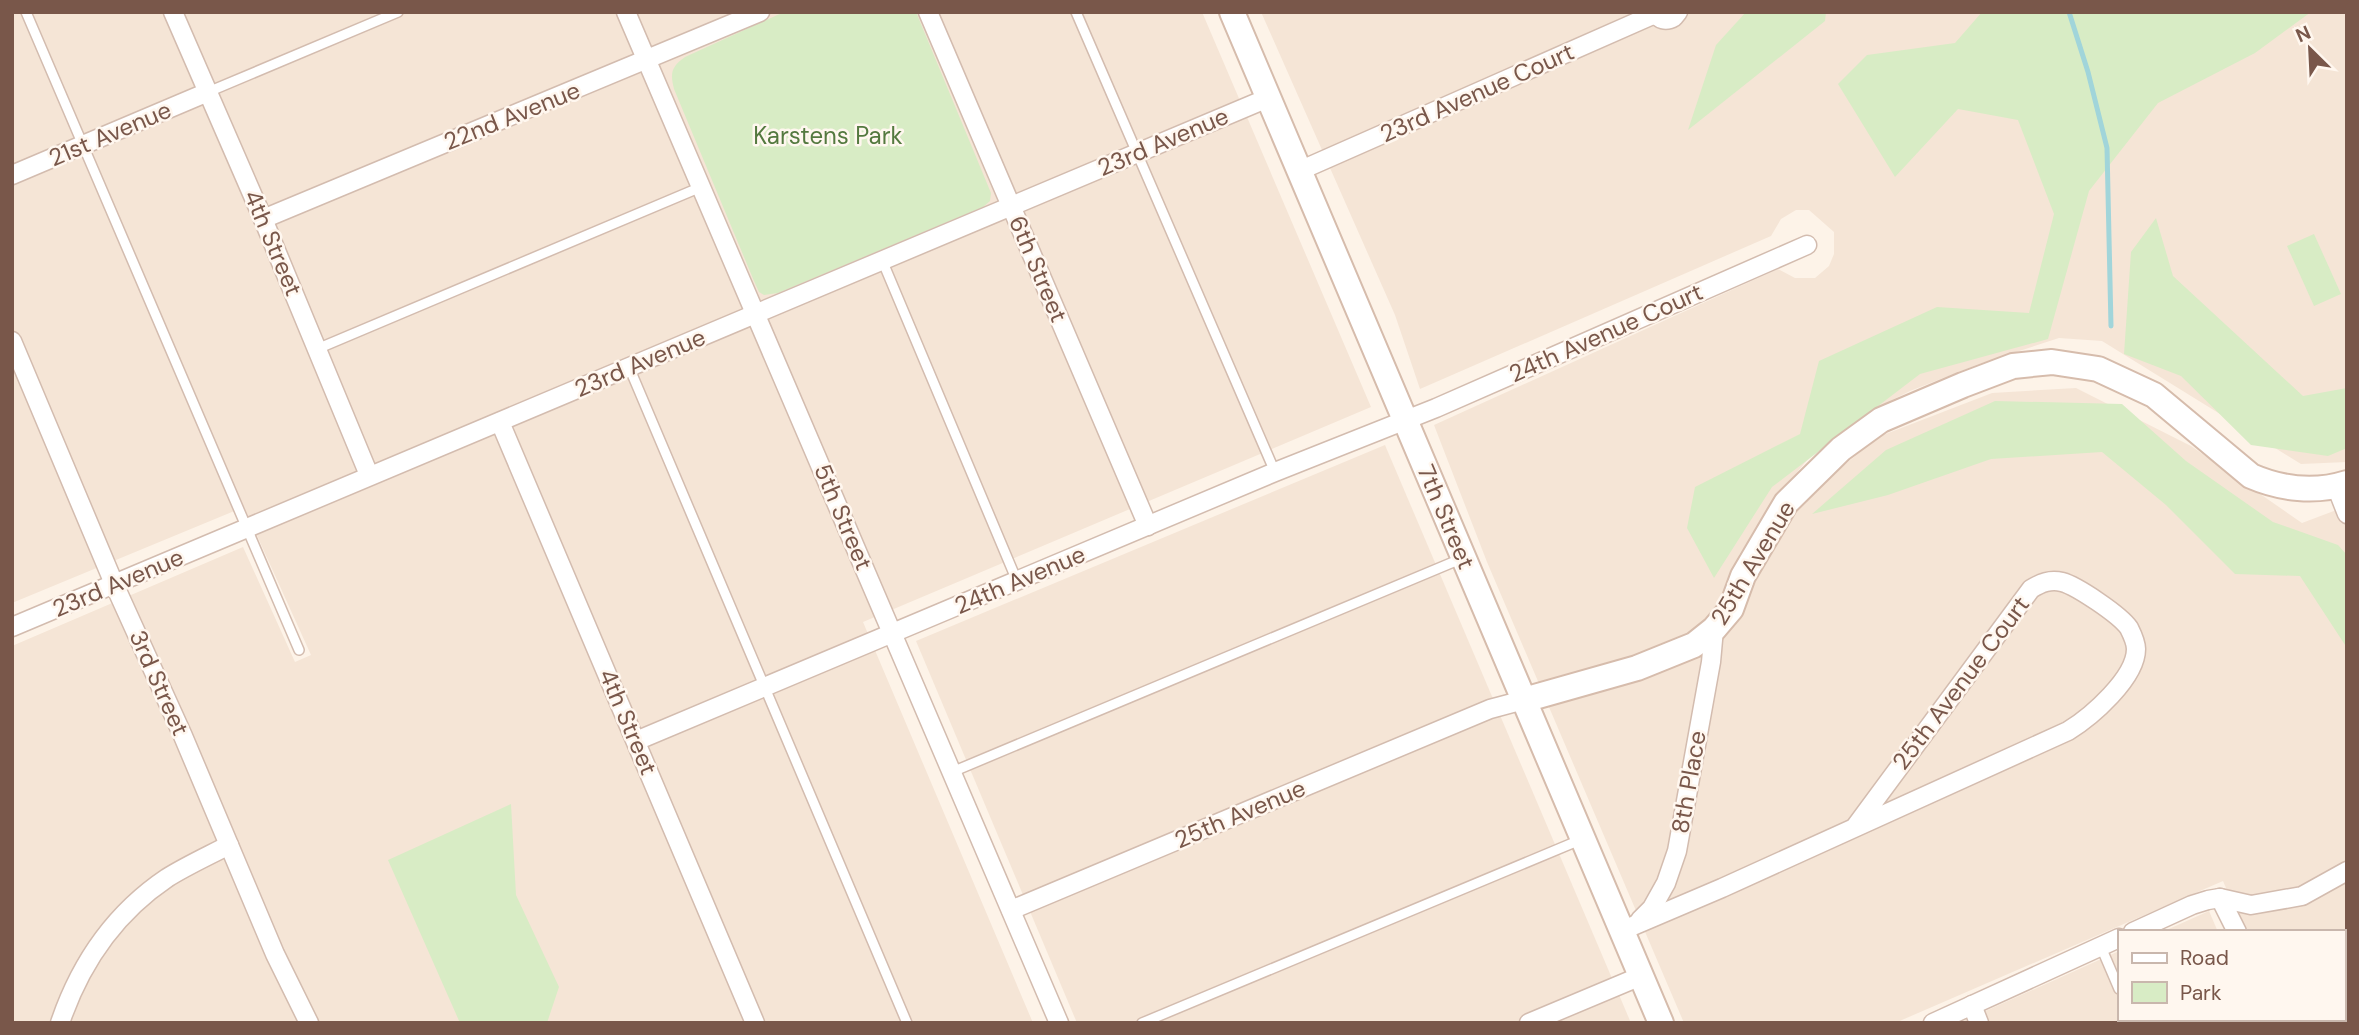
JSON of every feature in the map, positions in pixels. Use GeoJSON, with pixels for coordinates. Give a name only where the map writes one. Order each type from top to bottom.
{"type":"FeatureCollection","features":[{"type":"Feature","properties":{"kind":"street","name":"4th Street"},"geometry":{"type":"LineString","coordinates":[[173,12],[263,219],[369,475]]}},
{"type":"Feature","properties":{"kind":"street","name":"5th Street"},"geometry":{"type":"LineString","coordinates":[[625,12],[1059,1023]]}},
{"type":"Feature","properties":{"kind":"street","name":"22nd Avenue"},"geometry":{"type":"LineString","coordinates":[[263,219],[760,12]]}},
{"type":"Feature","properties":{"kind":"street","name":"6th Street"},"geometry":{"type":"LineString","coordinates":[[928,12],[1148,526]]}},
{"type":"Feature","properties":{"kind":"street","name":"7th Street"},"geometry":{"type":"LineString","coordinates":[[1231,12],[1584,838],[1629,927],[1641,976],[1661,1023]]}},
{"type":"Feature","properties":{"kind":"street","name":"23rd Avenue Court"},"geometry":{"type":"LineString","coordinates":[[1299,172],[1655,13],[1664,20],[1674,17],[1678,12]]}},
{"type":"Feature","properties":{"kind":"street","name":"21st Avenue"},"geometry":{"type":"LineString","coordinates":[[12,175],[208,92]]}},
{"type":"Feature","properties":{"kind":"street","name":"23rd Avenue"},"geometry":{"type":"LineString","coordinates":[[12,627],[115,586],[369,475],[1268,98]]}},
{"type":"Feature","properties":{"kind":"street","name":"24th Avenue Court"},"geometry":{"type":"LineString","coordinates":[[1405,420],[1807,245]]}},
{"type":"Feature","properties":{"kind":"street","name":"3rd Street"},"geometry":{"type":"LineString","coordinates":[[12,341],[275,954],[309,1023]]}},
{"type":"Feature","properties":{"kind":"street","name":"25th Avenue"},"geometry":{"type":"LineString","coordinates":[[1011,910],[1490,709],[1671,655],[1694,645],[1714,629],[1731,610],[1743,576],[1786,503],[1841,449],[1881,420],[2013,366],[2052,362],[2098,369],[2154,395],[2252,476],[2269,484],[2291,488],[2341,485]]}},
{"type":"Feature","properties":{"kind":"street","name":"24th Avenue"},"geometry":{"type":"LineString","coordinates":[[636,741],[1405,420]]}},
{"type":"Feature","properties":{"kind":"street","name":"4th Street"},"geometry":{"type":"LineString","coordinates":[[500,422],[755,1023]]}},
{"type":"Feature","properties":{"kind":"street"},"geometry":{"type":"LineString","coordinates":[[2341,485],[2347,514]]}},
{"type":"Feature","properties":{"kind":"street","name":"25th Avenue Court"},"geometry":{"type":"LineString","coordinates":[[1629,927],[1722,888],[2068,731],[2090,716],[2107,699],[2134,660],[2136,649],[2128,627],[2062,582],[2049,580],[2031,589],[1855,827]]}},
{"type":"Feature","properties":{"kind":"street","name":"8th Place"},"geometry":{"type":"LineString","coordinates":[[1629,927],[1652,908],[1666,883],[1677,850],[1711,662],[1714,629]]}},
{"type":"Feature","properties":{"kind":"street"},"geometry":{"type":"LineString","coordinates":[[60,1023],[71,991],[92,953],[135,903],[168,878],[229,845]]}},
{"type":"Feature","properties":{"kind":"street"},"geometry":{"type":"LineString","coordinates":[[2137,930],[2192,905],[2220,898],[2251,905],[2302,896],[2347,871]]}},
{"type":"Feature","properties":{"kind":"street"},"geometry":{"type":"LineString","coordinates":[[2220,898],[2235,930]]}},
{"type":"Feature","properties":{"kind":"street"},"geometry":{"type":"LineString","coordinates":[[1933,1023],[2118,938]]}},
{"type":"Feature","properties":{"kind":"street"},"geometry":{"type":"LineString","coordinates":[[1529,1023],[1641,976]]}},
{"type":"Feature","properties":{"kind":"street"},"geometry":{"type":"LineString","coordinates":[[1972,1005],[1979,1023]]}},
{"type":"Feature","properties":{"kind":"lane"},"geometry":{"type":"LineString","coordinates":[[26,12],[299,650]]}},
{"type":"Feature","properties":{"kind":"lane"},"geometry":{"type":"LineString","coordinates":[[208,92],[398,12]]}},
{"type":"Feature","properties":{"kind":"lane"},"geometry":{"type":"LineString","coordinates":[[1076,12],[1275,472]]}},
{"type":"Feature","properties":{"kind":"lane"},"geometry":{"type":"LineString","coordinates":[[317,349],[701,187]]}},
{"type":"Feature","properties":{"kind":"lane"},"geometry":{"type":"LineString","coordinates":[[882,260],[1017,581]]}},
{"type":"Feature","properties":{"kind":"lane"},"geometry":{"type":"LineString","coordinates":[[629,367],[907,1023]]}},
{"type":"Feature","properties":{"kind":"lane"},"geometry":{"type":"LineString","coordinates":[[952,772],[1464,558]]}},
{"type":"Feature","properties":{"kind":"lane"},"geometry":{"type":"LineString","coordinates":[[1142,1023],[1584,838]]}},
{"type":"Feature","properties":{"kind":"lane"},"geometry":{"type":"LineString","coordinates":[[2101,947],[2118,987]]}},
{"type":"Feature","properties":{"kind":"shaded area"},"geometry":{"type":"Polygon","coordinates":[[[12,12],[1202,12],[1371,407],[863,622],[1033,1023],[12,1023],[12,646],[243,547],[295,662],[311,655],[244,507],[12,603],[12,12]]]}},
{"type":"Feature","properties":{"kind":"shaded area"},"geometry":{"type":"Polygon","coordinates":[[[1261,12],[2347,12],[2347,462],[2301,464],[2102,341],[2059,338],[1979,364],[1910,391],[1831,431],[1780,493],[1739,555],[1750,585],[1799,503],[1878,437],[1992,393],[2076,388],[2191,446],[2302,523],[2347,506],[2347,1023],[2284,1021],[2345,1021],[2345,930],[2244,930],[2223,881],[1895,1023],[1684,1023],[1487,562],[1434,425],[1778,269],[1795,278],[1815,278],[1829,266],[1834,254],[1834,232],[1809,210],[1796,210],[1781,219],[1771,236],[1420,389],[1395,315],[1261,12]]]}},
{"type":"Feature","properties":{"kind":"shaded area"},"geometry":{"type":"Polygon","coordinates":[[[1385,445],[1631,1023],[1077,1023],[916,641],[1385,445]]]}},
{"type":"Feature","properties":{"kind":"shaded area"},"geometry":{"type":"Polygon","coordinates":[[[2209,911],[2217,930],[2166,930],[2209,911]]]}},
{"type":"Feature","properties":{"kind":"shaded area"},"geometry":{"type":"Polygon","coordinates":[[[2118,951],[2118,1021],[2258,1023],[1959,1023],[2118,951]]]}},
{"type":"Feature","properties":{"kind":"green space","name":"Karstens Park"},"geometry":{"type":"Polygon","coordinates":[[[784,12],[916,12],[991,193],[990,201],[983,207],[778,293],[764,295],[759,292],[754,281],[674,89],[672,74],[674,67],[685,57],[784,12]]]}},
{"type":"Feature","properties":{"kind":"green space"},"geometry":{"type":"Polygon","coordinates":[[[1746,12],[1826,12],[1825,21],[1688,130],[1716,45],[1746,12]]]}},
{"type":"Feature","properties":{"kind":"green space"},"geometry":{"type":"Polygon","coordinates":[[[1982,12],[2311,12],[2255,53],[2158,103],[2089,191],[2048,339],[1920,374],[1772,487],[1714,578],[1687,528],[1695,487],[1800,434],[1819,361],[1937,307],[2029,313],[2054,214],[2018,120],[1958,109],[1895,177],[1838,84],[1867,55],[1955,43],[1982,12]]]}},
{"type":"Feature","properties":{"kind":"green space"},"geometry":{"type":"Polygon","coordinates":[[[2156,218],[2173,276],[2303,396],[2347,388],[2347,448],[2328,456],[2251,445],[2181,376],[2124,354],[2131,252],[2156,218]]]}},
{"type":"Feature","properties":{"kind":"green space"},"geometry":{"type":"Polygon","coordinates":[[[2314,234],[2341,294],[2314,306],[2287,246],[2314,234]]]}},
{"type":"Feature","properties":{"kind":"green space"},"geometry":{"type":"Polygon","coordinates":[[[1995,401],[2122,404],[2186,461],[2273,522],[2338,545],[2347,555],[2347,648],[2300,576],[2235,574],[2166,505],[2102,452],[1991,459],[1888,495],[1812,514],[1886,450],[1995,401]]]}},
{"type":"Feature","properties":{"kind":"green space"},"geometry":{"type":"Polygon","coordinates":[[[511,804],[516,895],[559,987],[547,1023],[460,1023],[388,860],[511,804]]]}},
{"type":"Feature","properties":{"kind":"waterway"},"geometry":{"type":"LineString","coordinates":[[2069,12],[2088,72],[2107,148],[2111,326]]}}]}
